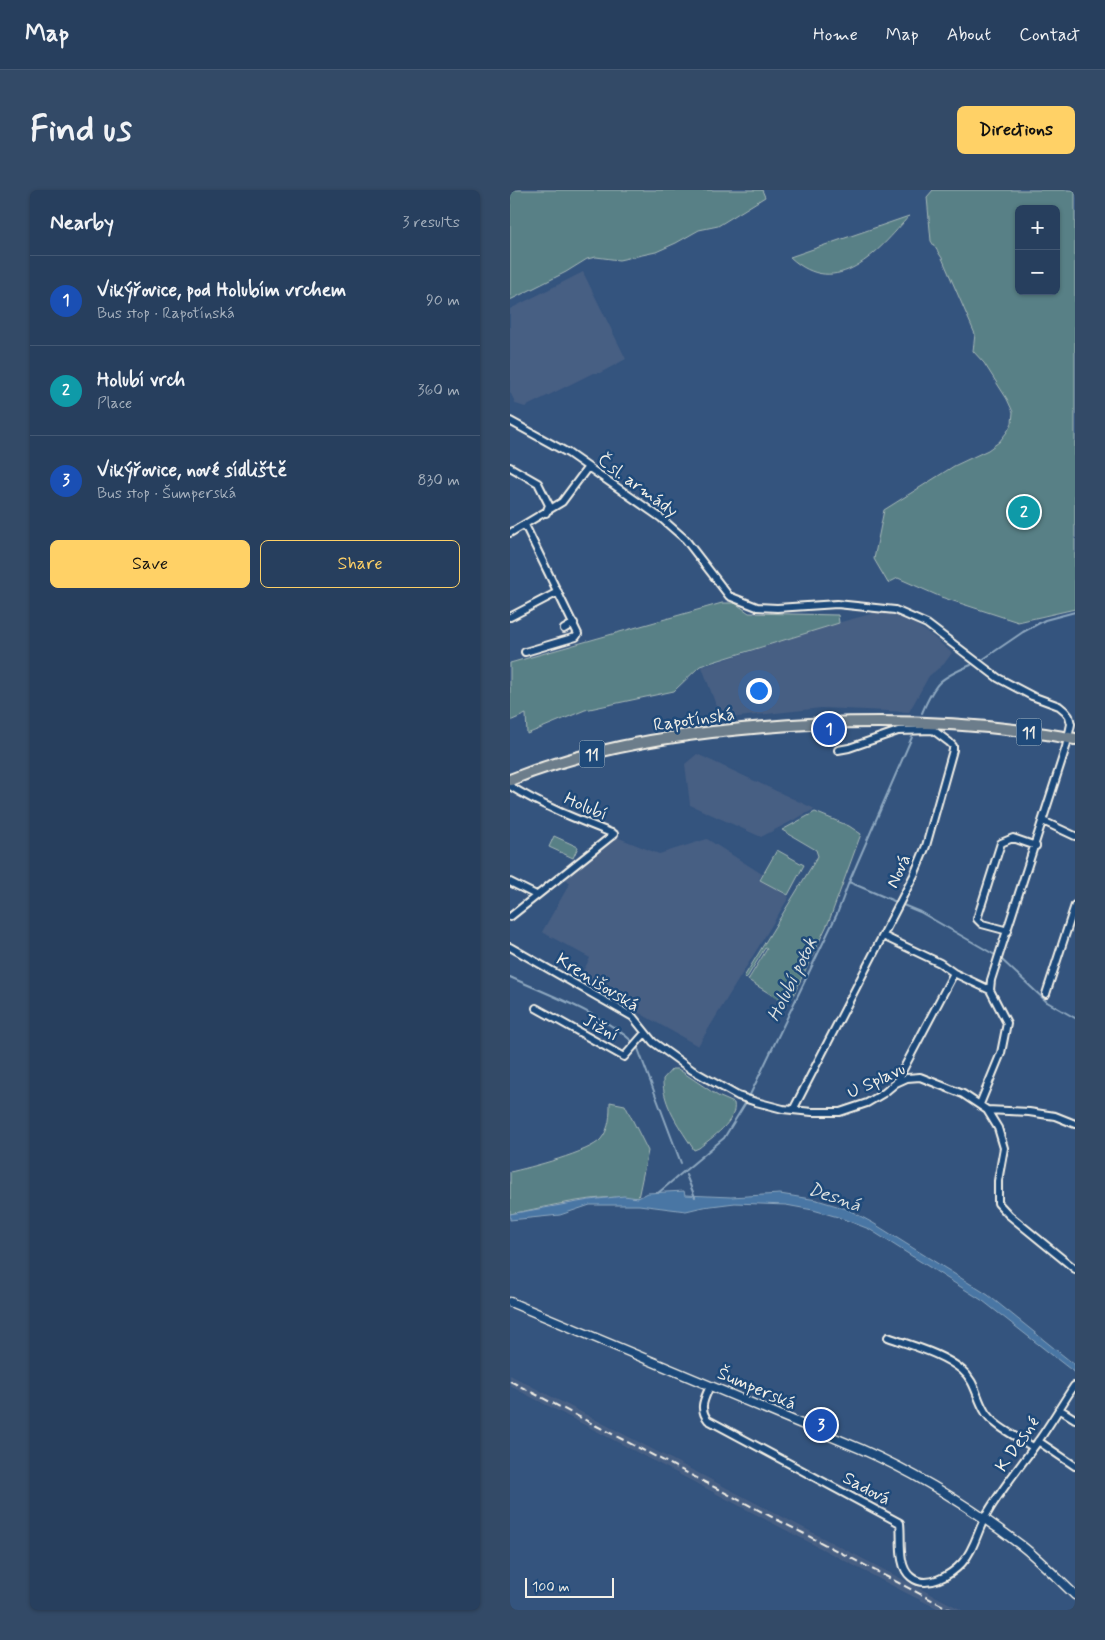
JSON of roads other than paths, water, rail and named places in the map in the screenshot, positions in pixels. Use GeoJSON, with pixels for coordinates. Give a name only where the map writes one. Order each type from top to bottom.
{"type":"FeatureCollection","features":[{"type":"Feature","properties":{"kind":"main road","name":"Rapotínská"},"geometry":{"type":"LineString","coordinates":[[510,780],[592,753],[676,737],[803,723],[918,723],[990,728],[1072,738]]}},
{"type":"Feature","properties":{"kind":"street","name":"Čsl. armády"},"geometry":{"type":"LineString","coordinates":[[510,422],[568,453],[661,518],[685,539],[729,596],[757,607],[777,608],[837,604],[895,610],[927,624],[998,678],[1019,690],[1061,708],[1067,713],[1070,720],[1072,738]]}},
{"type":"Feature","properties":{"kind":"street"},"geometry":{"type":"LineString","coordinates":[[510,467],[538,483],[548,506],[546,512]]}},
{"type":"Feature","properties":{"kind":"street"},"geometry":{"type":"LineString","coordinates":[[510,533],[562,502],[588,467]]}},
{"type":"Feature","properties":{"kind":"street"},"geometry":{"type":"LineString","coordinates":[[525,652],[578,634],[526,525]]}},
{"type":"Feature","properties":{"kind":"street"},"geometry":{"type":"LineString","coordinates":[[510,617],[558,592]]}},
{"type":"Feature","properties":{"kind":"street"},"geometry":{"type":"LineString","coordinates":[[564,629],[574,623]]}},
{"type":"Feature","properties":{"kind":"street","name":"Nová"},"geometry":{"type":"LineString","coordinates":[[793,1110],[914,874],[926,846],[953,746],[933,730],[902,730],[838,750]]}},
{"type":"Feature","properties":{"kind":"street"},"geometry":{"type":"LineString","coordinates":[[980,1104],[1001,1053],[1007,1022],[990,990],[991,980],[1072,738]]}},
{"type":"Feature","properties":{"kind":"street","name":"Holubí"},"geometry":{"type":"LineString","coordinates":[[510,786],[575,818],[614,834],[536,895]]}},
{"type":"Feature","properties":{"kind":"street"},"geometry":{"type":"LineString","coordinates":[[1043,822],[1075,836]]}},
{"type":"Feature","properties":{"kind":"street"},"geometry":{"type":"LineString","coordinates":[[1008,931],[982,924],[977,919],[1002,843],[1013,838],[1036,846]]}},
{"type":"Feature","properties":{"kind":"street"},"geometry":{"type":"LineString","coordinates":[[510,882],[536,895],[510,916]]}},
{"type":"Feature","properties":{"kind":"street"},"geometry":{"type":"LineString","coordinates":[[1046,994],[1075,905]]}},
{"type":"Feature","properties":{"kind":"street"},"geometry":{"type":"LineString","coordinates":[[883,936],[940,962],[954,973],[990,990]]}},
{"type":"Feature","properties":{"kind":"street","name":"Krenišovská"},"geometry":{"type":"LineString","coordinates":[[510,947],[633,1017],[653,1042],[692,1070],[742,1097]]}},
{"type":"Feature","properties":{"kind":"street"},"geometry":{"type":"LineString","coordinates":[[896,1083],[954,973]]}},
{"type":"Feature","properties":{"kind":"street","name":"Jižní"},"geometry":{"type":"LineString","coordinates":[[536,1008],[624,1057],[645,1033]]}},
{"type":"Feature","properties":{"kind":"street","name":"U Splavu"},"geometry":{"type":"LineString","coordinates":[[742,1097],[783,1109],[840,1112],[867,1104],[896,1083],[907,1078],[920,1077],[963,1094],[987,1110]]}},
{"type":"Feature","properties":{"kind":"street"},"geometry":{"type":"LineString","coordinates":[[987,1110],[1029,1112],[1055,1116],[1075,1124]]}},
{"type":"Feature","properties":{"kind":"street"},"geometry":{"type":"LineString","coordinates":[[987,1110],[998,1128],[1004,1148],[998,1181],[998,1203],[1009,1215],[1075,1269]]}},
{"type":"Feature","properties":{"kind":"street","name":"Šumperská"},"geometry":{"type":"LineString","coordinates":[[510,1302],[878,1456],[930,1484],[984,1519],[1046,1566],[1075,1595]]}},
{"type":"Feature","properties":{"kind":"street"},"geometry":{"type":"LineString","coordinates":[[888,1337],[944,1358],[963,1370],[974,1384],[984,1411],[991,1420],[1033,1447]]}},
{"type":"Feature","properties":{"kind":"street","name":"Sadová"},"geometry":{"type":"LineString","coordinates":[[710,1386],[702,1409],[710,1422],[900,1523],[903,1561],[911,1577],[919,1582],[933,1581],[944,1576],[962,1562],[974,1542],[984,1519]]}},
{"type":"Feature","properties":{"kind":"street","name":"K Desné"},"geometry":{"type":"LineString","coordinates":[[984,1519],[1074,1386]]}},
{"type":"Feature","properties":{"kind":"street"},"geometry":{"type":"LineString","coordinates":[[1059,1409],[1075,1419]]}},
{"type":"Feature","properties":{"kind":"street"},"geometry":{"type":"LineString","coordinates":[[1038,1441],[1075,1466]]}},
{"type":"Feature","properties":{"kind":"waterway","name":"Holubí potok"},"geometry":{"type":"LineString","coordinates":[[982,660],[1023,632],[1045,620],[1075,612]]}},
{"type":"Feature","properties":{"kind":"waterway","name":"Holubí potok"},"geometry":{"type":"LineString","coordinates":[[922,713],[931,694],[940,682],[971,665]]}},
{"type":"Feature","properties":{"kind":"waterway","name":"Holubí potok"},"geometry":{"type":"LineString","coordinates":[[658,1193],[724,1138],[748,1099],[837,914],[912,737]]}},
{"type":"Feature","properties":{"kind":"waterway"},"geometry":{"type":"LineString","coordinates":[[849,882],[894,901]]}},
{"type":"Feature","properties":{"kind":"waterway"},"geometry":{"type":"LineString","coordinates":[[903,905],[920,912],[995,955]]}},
{"type":"Feature","properties":{"kind":"waterway"},"geometry":{"type":"LineString","coordinates":[[1001,959],[1047,1002],[1075,1018]]}},
{"type":"Feature","properties":{"kind":"waterway"},"geometry":{"type":"LineString","coordinates":[[510,977],[592,1014],[608,1023],[634,1043]]}},
{"type":"Feature","properties":{"kind":"waterway"},"geometry":{"type":"LineString","coordinates":[[637,1046],[681,1163]]}},
{"type":"Feature","properties":{"kind":"waterway"},"geometry":{"type":"LineString","coordinates":[[686,1175],[695,1197]]}},
{"type":"Feature","properties":{"kind":"railway"},"geometry":{"type":"LineString","coordinates":[[510,1381],[951,1610]]}},
{"type":"Feature","properties":{"kind":"place","name":"Holubí vrch"},"geometry":{"type":"Point","coordinates":[1024,512]}},
{"type":"Feature","properties":{"kind":"place","name":"Vikýřovice, pod Holubím vrchem"},"geometry":{"type":"Point","coordinates":[829,729]}},
{"type":"Feature","properties":{"kind":"place","name":"Vikýřovice, nové sídliště"},"geometry":{"type":"Point","coordinates":[821,1425]}},
{"type":"Feature","properties":{"kind":"water label","name":"Desná"},"geometry":{"type":"Point","coordinates":[835,1196]}}]}
